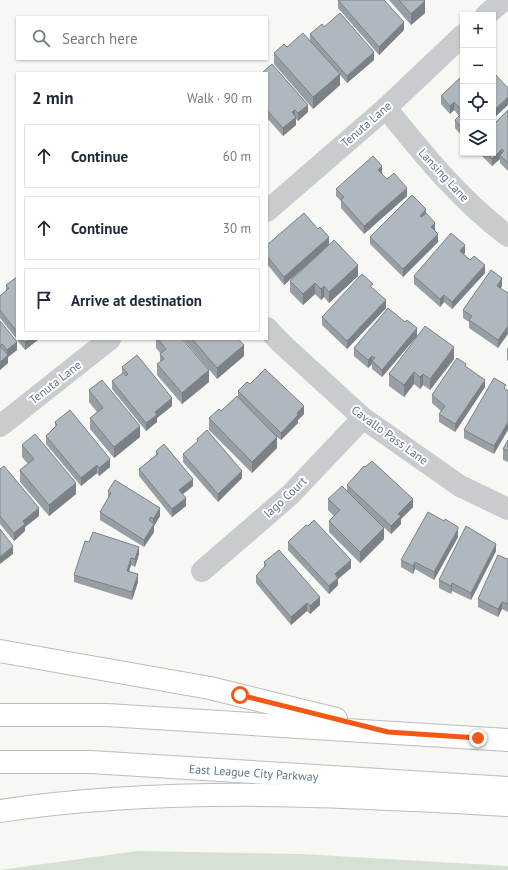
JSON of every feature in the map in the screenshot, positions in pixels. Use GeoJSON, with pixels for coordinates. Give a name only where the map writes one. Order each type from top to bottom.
{"type":"FeatureCollection","features":[{"type":"Feature","properties":{"kind":"main road"},"geometry":{"type":"LineString","coordinates":[[0,651],[210,688],[388,732]]}},
{"type":"Feature","properties":{"kind":"main road"},"geometry":{"type":"LineString","coordinates":[[0,715],[107,715],[508,740]]}},
{"type":"Feature","properties":{"kind":"main road","name":"East League City Parkway"},"geometry":{"type":"LineString","coordinates":[[0,762],[91,762],[508,788]]}},
{"type":"Feature","properties":{"kind":"main road"},"geometry":{"type":"LineString","coordinates":[[0,811],[129,799],[217,795],[312,795],[508,805]]}},
{"type":"Feature","properties":{"kind":"street","name":"Tenuta Lane"},"geometry":{"type":"LineString","coordinates":[[268,210],[386,108],[460,38]]}},
{"type":"Feature","properties":{"kind":"street","name":"Lansing Lane"},"geometry":{"type":"LineString","coordinates":[[386,108],[435,169],[492,224],[508,236]]}},
{"type":"Feature","properties":{"kind":"street","name":"Cavallo Pass Lane"},"geometry":{"type":"LineString","coordinates":[[268,329],[281,344],[363,418],[460,486],[508,509]]}},
{"type":"Feature","properties":{"kind":"street","name":"Tenuta Lane"},"geometry":{"type":"LineString","coordinates":[[0,426],[109,340]]}},
{"type":"Feature","properties":{"kind":"street","name":"Iago Court"},"geometry":{"type":"LineString","coordinates":[[202,571],[290,495],[363,418]]}},
{"type":"Feature","properties":{"kind":"shaded area"},"geometry":{"type":"Polygon","coordinates":[[[138,851],[301,854],[508,866],[508,870],[0,870],[138,851]]]}},
{"type":"Feature","properties":{"kind":"building"},"geometry":{"type":"Polygon","coordinates":[[[338,0],[384,0],[404,22],[379,47],[338,0]]]}},
{"type":"Feature","properties":{"kind":"building"},"geometry":{"type":"Polygon","coordinates":[[[399,0],[424,0],[425,1],[411,14],[399,0]]]}},
{"type":"Feature","properties":{"kind":"building"},"geometry":{"type":"Polygon","coordinates":[[[340,13],[374,52],[347,76],[310,34],[322,24],[324,27],[340,13]]]}},
{"type":"Feature","properties":{"kind":"building"},"geometry":{"type":"Polygon","coordinates":[[[303,33],[340,74],[313,97],[274,53],[284,44],[287,47],[303,33]]]}},
{"type":"Feature","properties":{"kind":"building"},"geometry":{"type":"Polygon","coordinates":[[[272,64],[308,105],[298,113],[295,110],[292,112],[296,117],[283,128],[268,111],[268,72],[263,72],[272,64]]]}},
{"type":"Feature","properties":{"kind":"building"},"geometry":{"type":"Polygon","coordinates":[[[496,75],[508,88],[508,97],[496,108],[496,75]]]}},
{"type":"Feature","properties":{"kind":"building"},"geometry":{"type":"Polygon","coordinates":[[[460,78],[460,109],[454,102],[450,106],[441,96],[460,78]]]}},
{"type":"Feature","properties":{"kind":"building"},"geometry":{"type":"Polygon","coordinates":[[[508,110],[508,163],[500,155],[504,151],[502,149],[496,155],[496,122],[508,110]]]}},
{"type":"Feature","properties":{"kind":"building"},"geometry":{"type":"Polygon","coordinates":[[[460,115],[460,126],[455,120],[460,115]]]}},
{"type":"Feature","properties":{"kind":"building"},"geometry":{"type":"Polygon","coordinates":[[[373,156],[382,166],[378,170],[387,179],[394,173],[407,188],[364,226],[341,200],[344,197],[336,189],[373,156]]]}},
{"type":"Feature","properties":{"kind":"building"},"geometry":{"type":"Polygon","coordinates":[[[412,195],[426,209],[420,216],[422,217],[426,213],[435,223],[431,227],[438,234],[403,269],[370,237],[412,195]]]}},
{"type":"Feature","properties":{"kind":"building"},"geometry":{"type":"Polygon","coordinates":[[[304,213],[318,229],[320,227],[329,237],[284,277],[268,257],[268,244],[304,213]]]}},
{"type":"Feature","properties":{"kind":"building"},"geometry":{"type":"Polygon","coordinates":[[[451,233],[465,245],[460,251],[470,260],[474,256],[485,265],[452,302],[444,295],[440,299],[414,276],[451,233]]]}},
{"type":"Feature","properties":{"kind":"building"},"geometry":{"type":"Polygon","coordinates":[[[334,240],[358,265],[329,292],[324,286],[321,289],[315,283],[303,294],[290,281],[334,240]]]}},
{"type":"Feature","properties":{"kind":"building"},"geometry":{"type":"Polygon","coordinates":[[[491,270],[502,278],[497,286],[508,293],[508,326],[498,340],[469,320],[472,316],[463,310],[491,270]]]}},
{"type":"Feature","properties":{"kind":"building"},"geometry":{"type":"Polygon","coordinates":[[[362,274],[373,284],[370,286],[386,300],[347,341],[322,317],[362,274]]]}},
{"type":"Feature","properties":{"kind":"building"},"geometry":{"type":"Polygon","coordinates":[[[16,278],[16,331],[0,310],[0,296],[9,288],[6,285],[16,278]]]}},
{"type":"Feature","properties":{"kind":"building"},"geometry":{"type":"Polygon","coordinates":[[[388,308],[405,322],[407,320],[417,328],[382,370],[372,361],[375,358],[372,356],[368,360],[354,348],[388,308]]]}},
{"type":"Feature","properties":{"kind":"building"},"geometry":{"type":"Polygon","coordinates":[[[0,321],[17,342],[7,350],[2,344],[0,346],[0,321]]]}},
{"type":"Feature","properties":{"kind":"building"},"geometry":{"type":"Polygon","coordinates":[[[425,326],[454,347],[430,379],[423,374],[420,377],[414,372],[404,385],[389,374],[425,326]]]}},
{"type":"Feature","properties":{"kind":"building"},"geometry":{"type":"Polygon","coordinates":[[[159,340],[183,340],[209,370],[182,393],[157,364],[164,359],[160,354],[166,349],[159,340]]]}},
{"type":"Feature","properties":{"kind":"building"},"geometry":{"type":"Polygon","coordinates":[[[193,340],[239,340],[244,345],[217,368],[193,340]]]}},
{"type":"Feature","properties":{"kind":"building"},"geometry":{"type":"Polygon","coordinates":[[[0,346],[8,355],[0,362],[0,346]]]}},
{"type":"Feature","properties":{"kind":"building"},"geometry":{"type":"Polygon","coordinates":[[[137,355],[172,398],[155,412],[157,415],[146,423],[112,381],[123,373],[126,376],[128,374],[122,367],[137,355]]]}},
{"type":"Feature","properties":{"kind":"building"},"geometry":{"type":"Polygon","coordinates":[[[457,358],[466,364],[465,366],[485,380],[455,424],[439,414],[445,406],[432,395],[457,358]]]}},
{"type":"Feature","properties":{"kind":"building"},"geometry":{"type":"Polygon","coordinates":[[[265,369],[304,406],[297,413],[298,415],[281,433],[238,391],[247,382],[250,384],[265,369]]]}},
{"type":"Feature","properties":{"kind":"building"},"geometry":{"type":"Polygon","coordinates":[[[494,378],[506,385],[504,388],[508,391],[508,422],[494,446],[464,430],[494,378]]]}},
{"type":"Feature","properties":{"kind":"building"},"geometry":{"type":"Polygon","coordinates":[[[102,380],[140,426],[114,447],[90,418],[103,408],[89,390],[102,380]]]}},
{"type":"Feature","properties":{"kind":"building"},"geometry":{"type":"Polygon","coordinates":[[[237,396],[277,437],[252,462],[209,418],[219,409],[221,411],[237,396]]]}},
{"type":"Feature","properties":{"kind":"building"},"geometry":{"type":"Polygon","coordinates":[[[70,410],[110,459],[99,468],[97,465],[81,478],[46,436],[57,425],[55,422],[70,410]]]}},
{"type":"Feature","properties":{"kind":"building"},"geometry":{"type":"Polygon","coordinates":[[[207,430],[242,471],[218,494],[183,454],[198,441],[197,439],[207,430]]]}},
{"type":"Feature","properties":{"kind":"building"},"geometry":{"type":"Polygon","coordinates":[[[35,434],[76,483],[49,505],[20,470],[34,459],[22,445],[35,434]]]}},
{"type":"Feature","properties":{"kind":"building"},"geometry":{"type":"Polygon","coordinates":[[[508,440],[508,451],[503,449],[508,440]]]}},
{"type":"Feature","properties":{"kind":"building"},"geometry":{"type":"Polygon","coordinates":[[[164,444],[193,479],[179,490],[186,498],[172,509],[139,469],[158,454],[156,451],[164,444]]]}},
{"type":"Feature","properties":{"kind":"building"},"geometry":{"type":"Polygon","coordinates":[[[372,461],[413,499],[398,514],[401,516],[391,526],[347,485],[364,466],[365,467],[372,461]]]}},
{"type":"Feature","properties":{"kind":"building"},"geometry":{"type":"Polygon","coordinates":[[[4,466],[39,508],[23,521],[25,524],[14,533],[0,516],[0,469],[4,466]]]}},
{"type":"Feature","properties":{"kind":"building"},"geometry":{"type":"Polygon","coordinates":[[[115,480],[160,508],[153,519],[151,517],[149,520],[154,524],[144,540],[100,512],[111,493],[108,491],[115,480]]]}},
{"type":"Feature","properties":{"kind":"building"},"geometry":{"type":"Polygon","coordinates":[[[342,486],[384,528],[360,552],[329,521],[340,510],[328,499],[342,486]]]}},
{"type":"Feature","properties":{"kind":"building"},"geometry":{"type":"Polygon","coordinates":[[[428,512],[444,521],[445,519],[458,527],[434,572],[415,562],[413,566],[401,560],[428,512]]]}},
{"type":"Feature","properties":{"kind":"building"},"geometry":{"type":"Polygon","coordinates":[[[314,520],[351,560],[335,574],[338,578],[329,586],[288,542],[306,525],[308,526],[314,520]]]}},
{"type":"Feature","properties":{"kind":"building"},"geometry":{"type":"Polygon","coordinates":[[[466,526],[496,544],[471,593],[452,583],[451,586],[439,580],[466,526]]]}},
{"type":"Feature","properties":{"kind":"building"},"geometry":{"type":"Polygon","coordinates":[[[0,529],[13,546],[0,557],[0,529]]]}},
{"type":"Feature","properties":{"kind":"building"},"geometry":{"type":"Polygon","coordinates":[[[93,532],[139,547],[135,559],[131,558],[127,571],[138,574],[132,592],[74,575],[85,541],[89,542],[93,532]]]}},
{"type":"Feature","properties":{"kind":"building"},"geometry":{"type":"Polygon","coordinates":[[[279,550],[320,597],[310,606],[307,603],[291,617],[256,576],[266,565],[264,562],[279,550]]]}},
{"type":"Feature","properties":{"kind":"building"},"geometry":{"type":"Polygon","coordinates":[[[498,555],[507,559],[508,558],[508,604],[502,602],[498,609],[478,599],[498,555]]]}},
{"type":"Feature","properties":{"kind":"route"},"geometry":{"type":"LineString","coordinates":[[240,695],[388,732],[478,738]]}}]}
